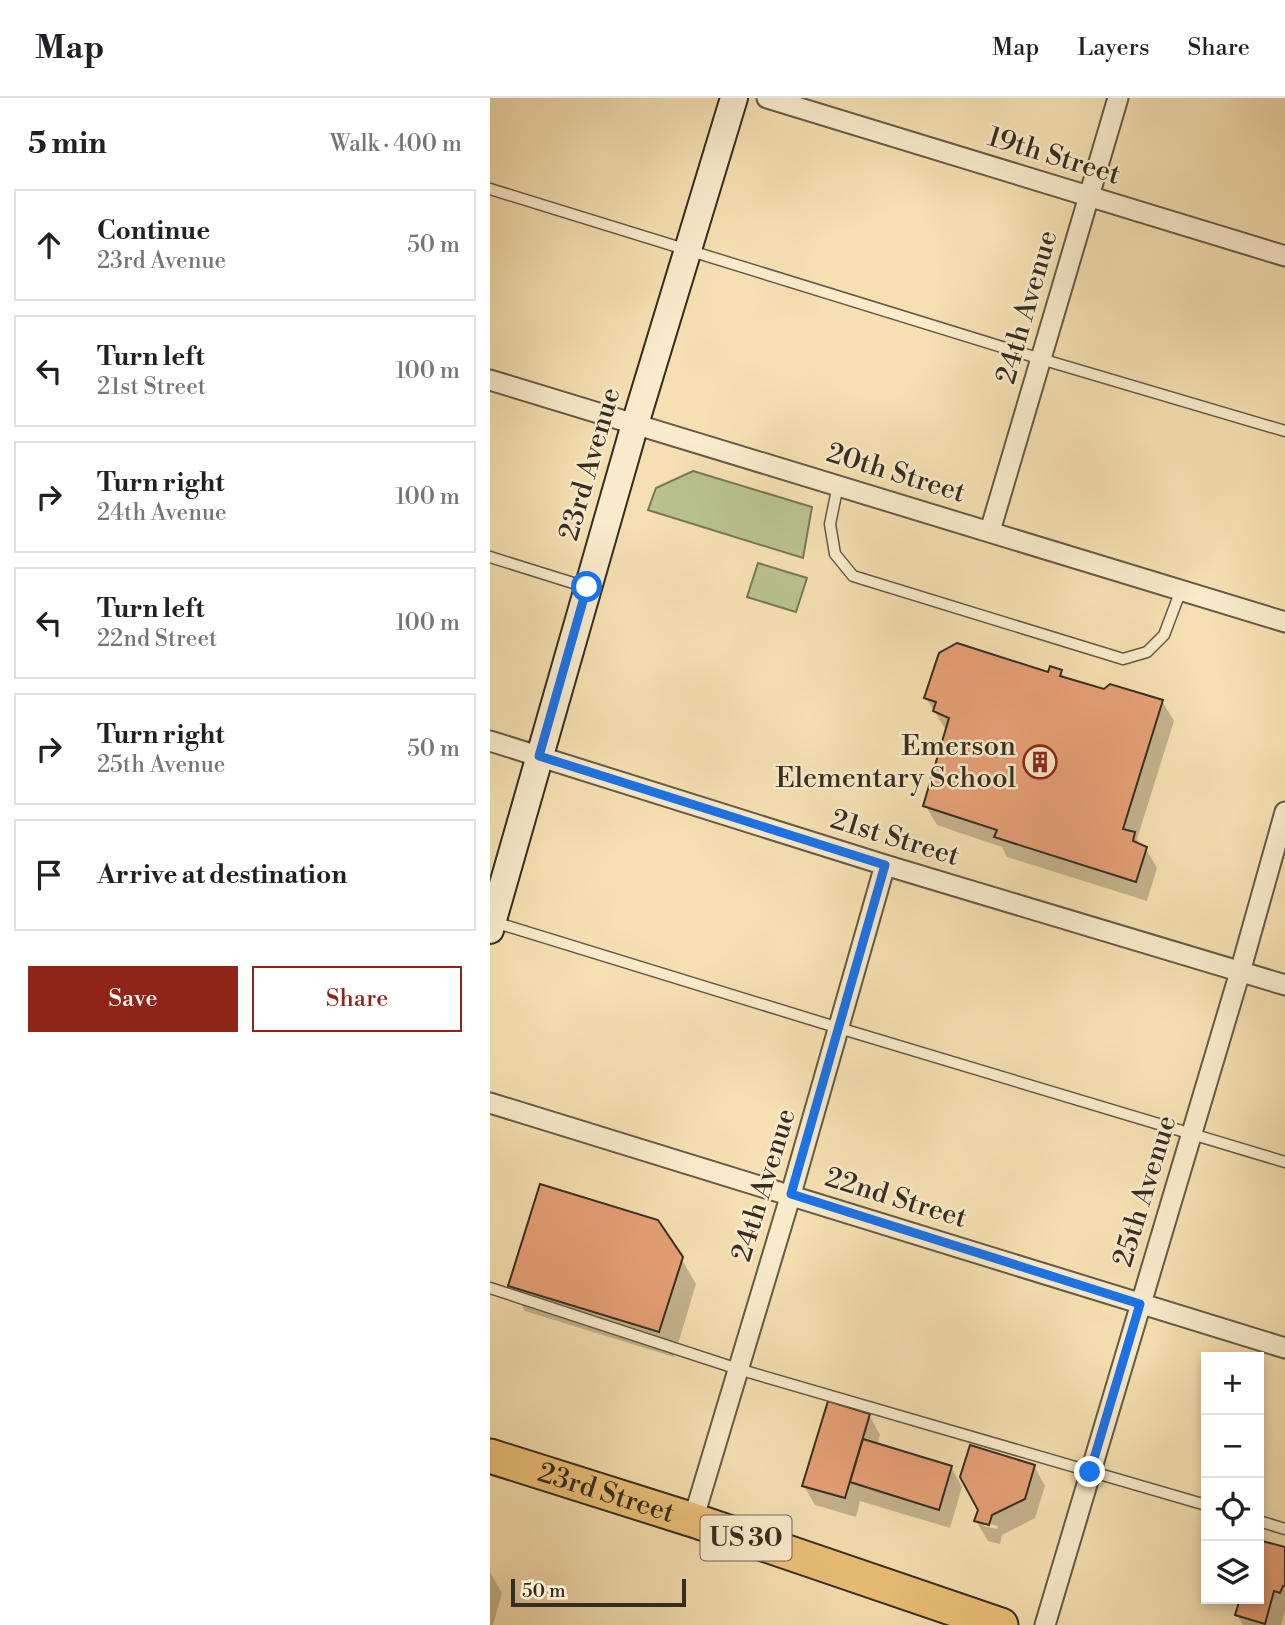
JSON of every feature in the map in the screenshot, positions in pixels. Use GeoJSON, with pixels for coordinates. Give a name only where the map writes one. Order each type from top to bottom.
{"type":"FeatureCollection","features":[{"type":"Feature","properties":{"kind":"highway","name":"23rd Street"},"geometry":{"type":"LineString","coordinates":[[490,1456],[693,1520],[1001,1625]]}},
{"type":"Feature","properties":{"kind":"main road","name":"23rd Avenue"},"geometry":{"type":"LineString","coordinates":[[491,924],[587,587],[734,98]]}},
{"type":"Feature","properties":{"kind":"street","name":"19th Street"},"geometry":{"type":"LineString","coordinates":[[767,98],[1285,256]]}},
{"type":"Feature","properties":{"kind":"street","name":"24th Avenue"},"geometry":{"type":"LineString","coordinates":[[990,531],[1118,98]]}},
{"type":"Feature","properties":{"kind":"street","name":"20th Street"},"geometry":{"type":"LineString","coordinates":[[490,380],[1285,622]]}},
{"type":"Feature","properties":{"kind":"street","name":"21st Street"},"geometry":{"type":"LineString","coordinates":[[490,741],[885,865],[1285,985]]}},
{"type":"Feature","properties":{"kind":"street","name":"25th Avenue"},"geometry":{"type":"LineString","coordinates":[[1045,1625],[1240,972],[1285,812]]}},
{"type":"Feature","properties":{"kind":"street","name":"24th Avenue"},"geometry":{"type":"LineString","coordinates":[[693,1520],[791,1194],[885,865]]}},
{"type":"Feature","properties":{"kind":"street","name":"22nd Street"},"geometry":{"type":"LineString","coordinates":[[490,1103],[1285,1348]]}},
{"type":"Feature","properties":{"kind":"lane"},"geometry":{"type":"LineString","coordinates":[[490,189],[1041,359],[1285,431]]}},
{"type":"Feature","properties":{"kind":"lane"},"geometry":{"type":"LineString","coordinates":[[838,485],[830,524],[835,554],[853,576],[1124,659],[1147,652],[1164,635],[1181,590]]}},
{"type":"Feature","properties":{"kind":"lane"},"geometry":{"type":"LineString","coordinates":[[490,557],[587,587]]}},
{"type":"Feature","properties":{"kind":"lane"},"geometry":{"type":"LineString","coordinates":[[491,924],[1285,1162]]}},
{"type":"Feature","properties":{"kind":"lane"},"geometry":{"type":"LineString","coordinates":[[490,1288],[738,1369],[1201,1504]]}},
{"type":"Feature","properties":{"kind":"lane"},"geometry":{"type":"LineString","coordinates":[[1264,1523],[1285,1530]]}},
{"type":"Feature","properties":{"kind":"green space"},"geometry":{"type":"Polygon","coordinates":[[[693,471],[812,507],[803,558],[648,510],[656,488],[693,471]]]}},
{"type":"Feature","properties":{"kind":"green space"},"geometry":{"type":"Polygon","coordinates":[[[758,563],[807,578],[796,612],[747,597],[758,563]]]}},
{"type":"Feature","properties":{"kind":"building","name":"Emerson Elementary School"},"geometry":{"type":"Polygon","coordinates":[[[957,643],[1048,672],[1050,666],[1062,670],[1060,676],[1104,689],[1110,684],[1163,700],[1123,829],[1135,832],[1133,841],[1147,847],[1136,882],[994,837],[997,830],[923,806],[949,718],[933,711],[936,702],[924,698],[939,653],[957,643]]]}},
{"type":"Feature","properties":{"kind":"building"},"geometry":{"type":"Polygon","coordinates":[[[540,1184],[658,1220],[683,1257],[659,1332],[508,1286],[540,1184]]]}},
{"type":"Feature","properties":{"kind":"building"},"geometry":{"type":"Polygon","coordinates":[[[828,1401],[870,1414],[845,1498],[802,1486],[828,1401]]]}},
{"type":"Feature","properties":{"kind":"building"},"geometry":{"type":"Polygon","coordinates":[[[863,1439],[952,1466],[939,1510],[850,1482],[863,1439]]]}},
{"type":"Feature","properties":{"kind":"building"},"geometry":{"type":"Polygon","coordinates":[[[970,1445],[1035,1465],[1025,1499],[992,1515],[989,1525],[974,1521],[978,1510],[960,1477],[970,1445]]]}},
{"type":"Feature","properties":{"kind":"building"},"geometry":{"type":"Polygon","coordinates":[[[1264,1542],[1285,1547],[1285,1586],[1280,1593],[1274,1591],[1265,1624],[1235,1615],[1238,1604],[1264,1604],[1264,1542]]]}},
{"type":"Feature","properties":{"kind":"place","name":"Emerson Elementary School"},"geometry":{"type":"Point","coordinates":[1040,762]}},
{"type":"Feature","properties":{"kind":"route"},"geometry":{"type":"LineString","coordinates":[[587,587],[539,756],[885,865],[791,1194],[1140,1304],[1090,1472]]}}]}
